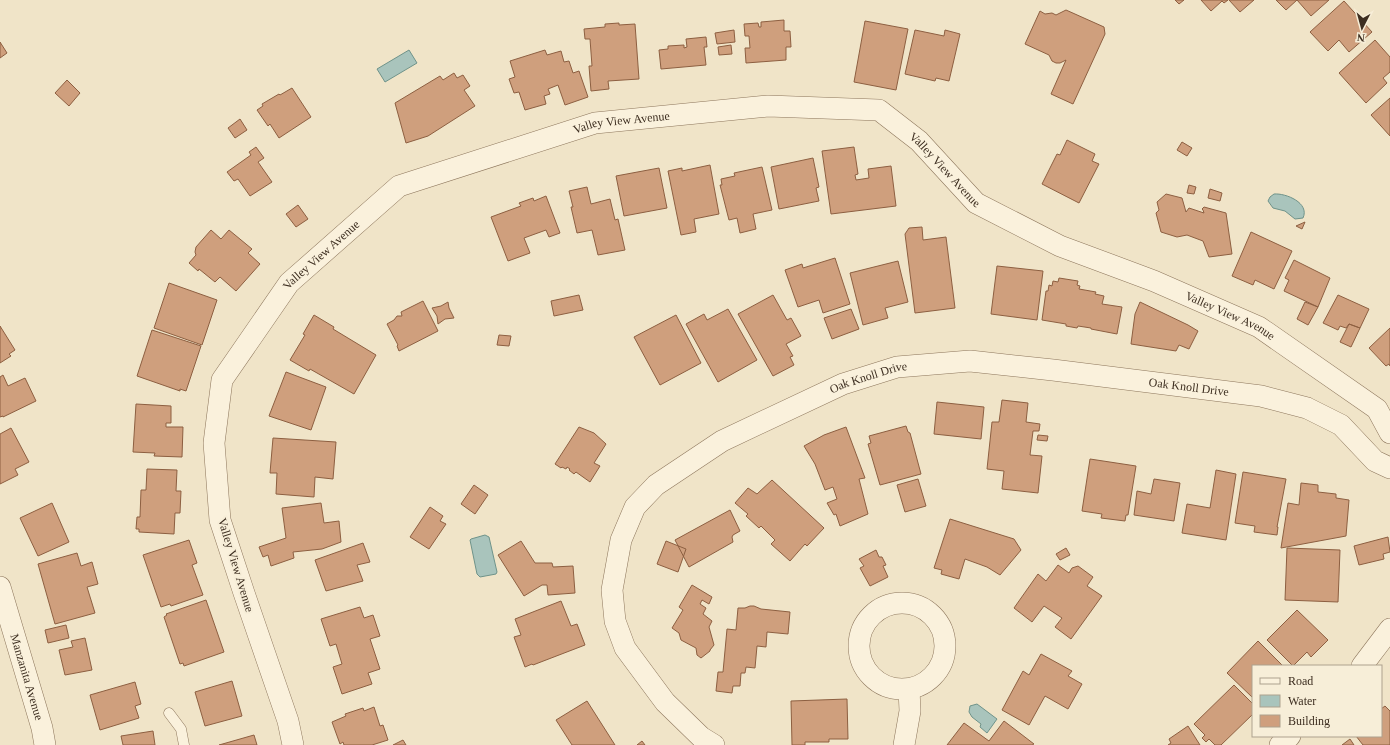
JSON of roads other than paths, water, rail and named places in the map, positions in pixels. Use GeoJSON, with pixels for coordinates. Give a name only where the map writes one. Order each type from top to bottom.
{"type":"FeatureCollection","features":[{"type":"Feature","properties":{"kind":"street","name":"Valley View Avenue"},"geometry":{"type":"LineString","coordinates":[[293,745],[288,721],[220,520],[214,444],[222,380],[289,283],[399,186],[595,123],[768,106],[879,110],[919,141],[976,203],[1060,246],[1154,281],[1259,327],[1376,409],[1390,433]]}},
{"type":"Feature","properties":{"kind":"street","name":"Oak Knoll Drive"},"geometry":{"type":"LineString","coordinates":[[714,745],[701,737],[665,702],[625,648],[615,621],[612,590],[621,540],[635,507],[656,486],[722,441],[843,384],[897,367],[970,361],[1261,396],[1307,408],[1341,425],[1376,461],[1390,468]]}},
{"type":"Feature","properties":{"kind":"street","name":"Manzanita Avenue"},"geometry":{"type":"LineString","coordinates":[[0,588],[46,745]]}},
{"type":"Feature","properties":{"kind":"street"},"geometry":{"type":"LineString","coordinates":[[895,603],[914,604],[931,614],[942,630],[945,649],[940,667],[927,682],[909,689],[890,688],[873,678],[862,662],[858,643],[864,625],[877,610],[895,603]]}},
{"type":"Feature","properties":{"kind":"street"},"geometry":{"type":"LineString","coordinates":[[1363,665],[1390,629]]}},
{"type":"Feature","properties":{"kind":"street"},"geometry":{"type":"LineString","coordinates":[[904,745],[910,711],[909,689]]}},
{"type":"Feature","properties":{"kind":"street"},"geometry":{"type":"LineString","coordinates":[[1280,745],[1289,737]]}},
{"type":"Feature","properties":{"kind":"lane"},"geometry":{"type":"LineString","coordinates":[[170,714],[181,730],[184,745]]}},
{"type":"Feature","properties":{"kind":"water"},"geometry":{"type":"Polygon","coordinates":[[[409,50],[417,63],[385,82],[377,69],[409,50]]]}},
{"type":"Feature","properties":{"kind":"water"},"geometry":{"type":"Polygon","coordinates":[[[1274,194],[1285,195],[1296,200],[1303,208],[1303,218],[1295,219],[1285,211],[1273,208],[1268,201],[1274,194]]]}},
{"type":"Feature","properties":{"kind":"water"},"geometry":{"type":"Polygon","coordinates":[[[485,535],[489,537],[497,572],[496,574],[480,577],[477,574],[470,540],[485,535]]]}},
{"type":"Feature","properties":{"kind":"water"},"geometry":{"type":"Polygon","coordinates":[[[977,704],[997,719],[987,733],[980,727],[981,724],[972,717],[969,712],[970,706],[977,704]]]}}]}
